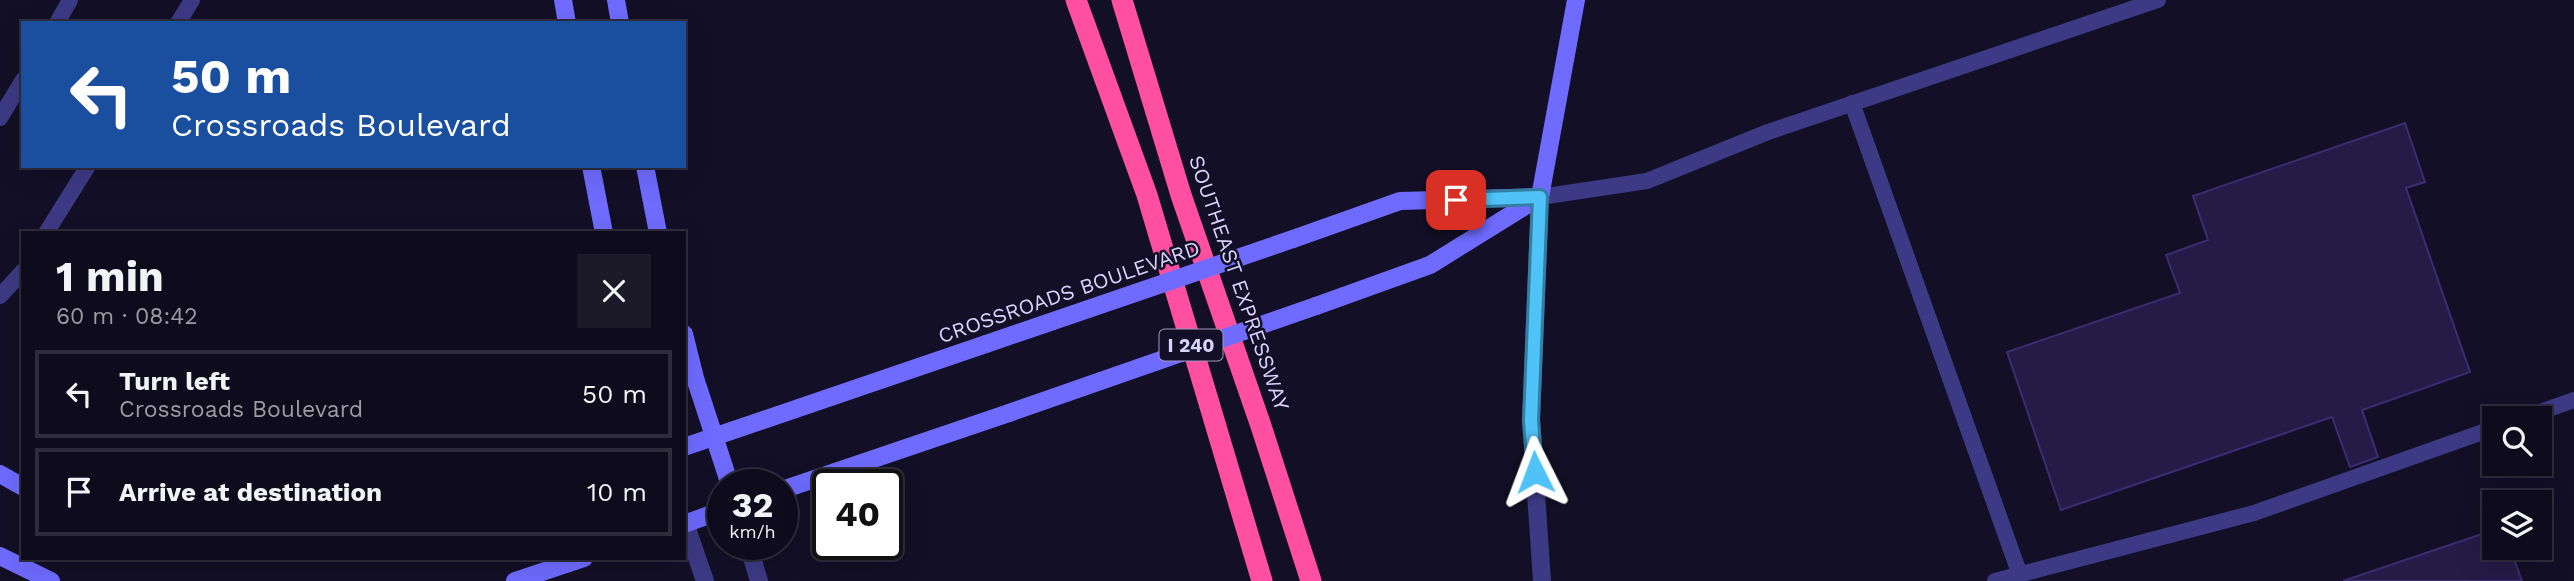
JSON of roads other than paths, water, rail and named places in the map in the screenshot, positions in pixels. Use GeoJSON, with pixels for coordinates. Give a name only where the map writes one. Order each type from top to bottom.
{"type":"FeatureCollection","features":[{"type":"Feature","properties":{"kind":"highway","name":"I 240"},"geometry":{"type":"LineString","coordinates":[[1076,0],[1147,195],[1262,581]]}},
{"type":"Feature","properties":{"kind":"highway","name":"SOUTHEAST EXPRESSWAY"},"geometry":{"type":"LineString","coordinates":[[1122,0],[1181,195],[1311,581]]}},
{"type":"Feature","properties":{"kind":"main road"},"geometry":{"type":"LineString","coordinates":[[563,0],[567,21]]}},
{"type":"Feature","properties":{"kind":"main road"},"geometry":{"type":"LineString","coordinates":[[616,0],[620,21]]}},
{"type":"Feature","properties":{"kind":"main road"},"geometry":{"type":"LineString","coordinates":[[798,485],[1430,265],[1540,197],[1576,0]]}},
{"type":"Feature","properties":{"kind":"main road"},"geometry":{"type":"LineString","coordinates":[[591,168],[604,231]]}},
{"type":"Feature","properties":{"kind":"main road"},"geometry":{"type":"LineString","coordinates":[[645,168],[658,231]]}},
{"type":"Feature","properties":{"kind":"main road","name":"CROSSROADS BOULEVARD"},"geometry":{"type":"LineString","coordinates":[[686,446],[1400,201],[1540,197]]}},
{"type":"Feature","properties":{"kind":"main road"},"geometry":{"type":"LineString","coordinates":[[686,341],[725,469]]}},
{"type":"Feature","properties":{"kind":"main road"},"geometry":{"type":"LineString","coordinates":[[0,474],[21,486]]}},
{"type":"Feature","properties":{"kind":"main road"},"geometry":{"type":"LineString","coordinates":[[686,522],[707,515]]}},
{"type":"Feature","properties":{"kind":"main road"},"geometry":{"type":"LineString","coordinates":[[0,556],[51,581]]}},
{"type":"Feature","properties":{"kind":"main road"},"geometry":{"type":"LineString","coordinates":[[515,581],[578,560]]}},
{"type":"Feature","properties":{"kind":"street"},"geometry":{"type":"LineString","coordinates":[[1540,197],[1531,420],[1542,581]]}},
{"type":"Feature","properties":{"kind":"street"},"geometry":{"type":"LineString","coordinates":[[686,529],[705,581]]}},
{"type":"Feature","properties":{"kind":"street"},"geometry":{"type":"LineString","coordinates":[[753,560],[759,581]]}},
{"type":"Feature","properties":{"kind":"lane"},"geometry":{"type":"LineString","coordinates":[[58,21],[70,0]]}},
{"type":"Feature","properties":{"kind":"lane"},"geometry":{"type":"LineString","coordinates":[[179,21],[192,0]]}},
{"type":"Feature","properties":{"kind":"lane"},"geometry":{"type":"LineString","coordinates":[[1540,197],[1647,181],[1768,132],[2158,0]]}},
{"type":"Feature","properties":{"kind":"lane"},"geometry":{"type":"LineString","coordinates":[[0,118],[21,83]]}},
{"type":"Feature","properties":{"kind":"lane"},"geometry":{"type":"LineString","coordinates":[[1852,103],[2020,575]]}},
{"type":"Feature","properties":{"kind":"lane"},"geometry":{"type":"LineString","coordinates":[[48,231],[87,168]]}},
{"type":"Feature","properties":{"kind":"lane"},"geometry":{"type":"LineString","coordinates":[[0,296],[21,273]]}},
{"type":"Feature","properties":{"kind":"lane"},"geometry":{"type":"LineString","coordinates":[[2552,408],[2574,400]]}},
{"type":"Feature","properties":{"kind":"lane"},"geometry":{"type":"LineString","coordinates":[[1995,581],[2254,513],[2482,432]]}}]}
